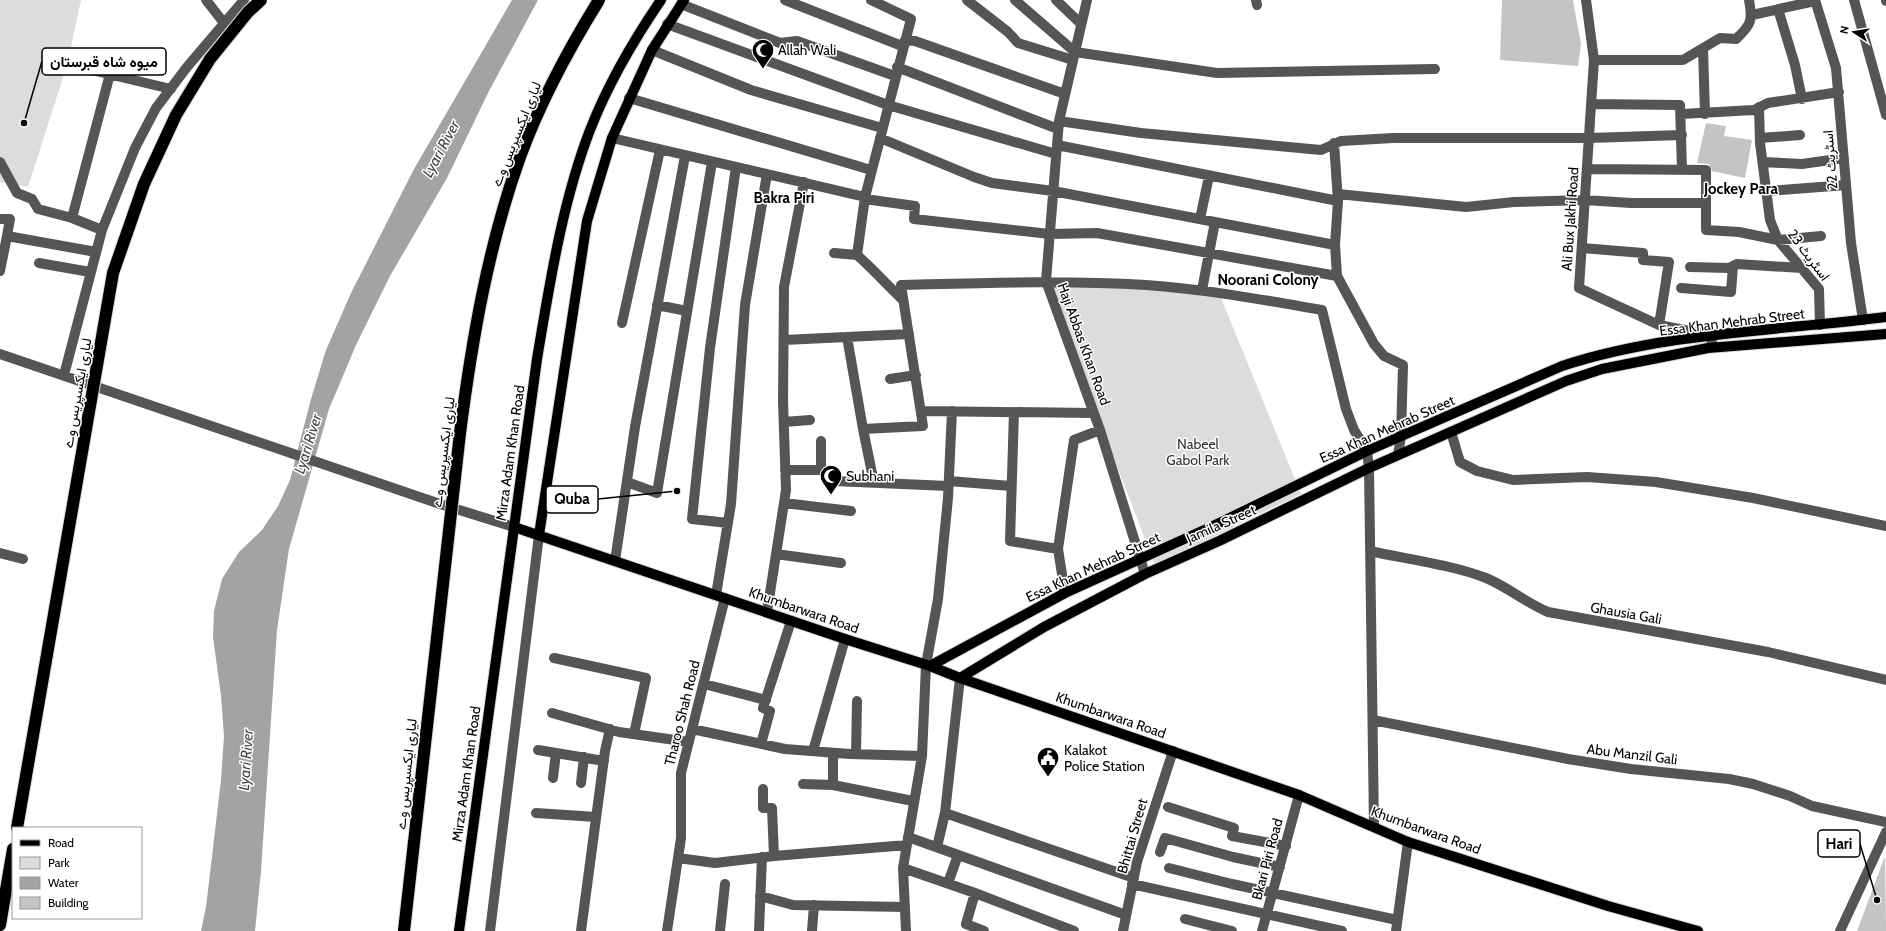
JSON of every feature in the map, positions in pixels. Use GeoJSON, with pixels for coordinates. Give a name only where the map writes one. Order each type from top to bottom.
{"type":"FeatureCollection","features":[{"type":"Feature","properties":{"kind":"highway","name":"لیاری ایکسپریس وے"},"geometry":{"type":"LineString","coordinates":[[17,827],[113,273],[144,184],[176,115],[210,59],[248,12],[261,0]]}},
{"type":"Feature","properties":{"kind":"highway","name":"لیاری ایکسپریس وے"},"geometry":{"type":"LineString","coordinates":[[404,931],[461,425],[472,347],[482,293],[506,202],[523,150],[538,113],[558,72],[599,0]]}},
{"type":"Feature","properties":{"kind":"highway"},"geometry":{"type":"LineString","coordinates":[[0,925],[12,855]]}},
{"type":"Feature","properties":{"kind":"main road","name":"Mirza Adam Khan Road"},"geometry":{"type":"LineString","coordinates":[[459,931],[514,527],[550,286],[575,176],[590,130],[608,89],[639,33],[661,0]]}},
{"type":"Feature","properties":{"kind":"main road"},"geometry":{"type":"LineString","coordinates":[[539,535],[587,221],[612,138],[652,50],[682,2]]}},
{"type":"Feature","properties":{"kind":"main road","name":"Essa Khan Mehrab Street"},"geometry":{"type":"LineString","coordinates":[[928,665],[1065,593],[1214,526],[1367,451],[1539,375],[1580,360],[1686,338],[1886,317]]}},
{"type":"Feature","properties":{"kind":"main road","name":"Essa Khan Mehrab Street"},"geometry":{"type":"LineString","coordinates":[[1369,468],[1554,386],[1602,369],[1713,347],[1886,334]]}},
{"type":"Feature","properties":{"kind":"main road","name":"Jamila Street"},"geometry":{"type":"LineString","coordinates":[[960,678],[1051,624],[1145,574],[1219,541],[1369,468]]}},
{"type":"Feature","properties":{"kind":"main road"},"geometry":{"type":"LineString","coordinates":[[1298,485],[1306,498]]}},
{"type":"Feature","properties":{"kind":"main road","name":"Khumbarwara Road"},"geometry":{"type":"LineString","coordinates":[[514,527],[845,639],[928,665],[960,678],[1299,795],[1408,842],[1608,906],[1698,931]]}},
{"type":"Feature","properties":{"kind":"street"},"geometry":{"type":"LineString","coordinates":[[206,0],[224,23]]}},
{"type":"Feature","properties":{"kind":"street"},"geometry":{"type":"LineString","coordinates":[[64,375],[102,230],[135,148],[156,108],[244,0]]}},
{"type":"Feature","properties":{"kind":"street"},"geometry":{"type":"LineString","coordinates":[[785,0],[904,43],[915,41],[1065,94]]}},
{"type":"Feature","properties":{"kind":"street"},"geometry":{"type":"LineString","coordinates":[[857,255],[865,198],[871,170],[911,19],[871,0]]}},
{"type":"Feature","properties":{"kind":"street"},"geometry":{"type":"LineString","coordinates":[[967,0],[1008,32],[1018,43],[1074,56],[1217,74],[1435,69]]}},
{"type":"Feature","properties":{"kind":"street"},"geometry":{"type":"LineString","coordinates":[[1015,0],[1074,56]]}},
{"type":"Feature","properties":{"kind":"street"},"geometry":{"type":"LineString","coordinates":[[1056,0],[1081,24]]}},
{"type":"Feature","properties":{"kind":"street","name":"Haji Abbas Khan Road"},"geometry":{"type":"LineString","coordinates":[[1087,0],[1059,125],[1046,281],[1100,430],[1145,574]]}},
{"type":"Feature","properties":{"kind":"street","name":"Ali Bux Jakhi Road"},"geometry":{"type":"LineString","coordinates":[[1586,0],[1594,60],[1579,288],[1659,325],[1710,335]]}},
{"type":"Feature","properties":{"kind":"street"},"geometry":{"type":"LineString","coordinates":[[1594,60],[1683,60],[1720,38],[1736,39],[1749,27],[1752,14],[1749,0]]}},
{"type":"Feature","properties":{"kind":"street"},"geometry":{"type":"LineString","coordinates":[[1854,0],[1886,115]]}},
{"type":"Feature","properties":{"kind":"street"},"geometry":{"type":"LineString","coordinates":[[1752,14],[1815,1]]}},
{"type":"Feature","properties":{"kind":"street","name":"اسٹریٹ 22"},"geometry":{"type":"LineString","coordinates":[[1815,1],[1836,68],[1852,243],[1863,320]]}},
{"type":"Feature","properties":{"kind":"street"},"geometry":{"type":"LineString","coordinates":[[682,2],[780,43],[797,41],[1059,125],[1321,150],[1341,141],[1393,138],[1589,138],[1682,134]]}},
{"type":"Feature","properties":{"kind":"street"},"geometry":{"type":"LineString","coordinates":[[1778,9],[1795,65],[1802,99]]}},
{"type":"Feature","properties":{"kind":"street"},"geometry":{"type":"LineString","coordinates":[[667,24],[888,106],[1057,150],[1338,197],[1466,207],[1514,202],[1585,200],[1632,203],[1706,203]]}},
{"type":"Feature","properties":{"kind":"street"},"geometry":{"type":"LineString","coordinates":[[1703,48],[1705,114]]}},
{"type":"Feature","properties":{"kind":"street"},"geometry":{"type":"LineString","coordinates":[[652,50],[751,90],[881,133],[980,179],[992,183],[1053,191],[1335,245]]}},
{"type":"Feature","properties":{"kind":"street"},"geometry":{"type":"LineString","coordinates":[[75,66],[171,89]]}},
{"type":"Feature","properties":{"kind":"street"},"geometry":{"type":"LineString","coordinates":[[72,218],[110,74]]}},
{"type":"Feature","properties":{"kind":"street"},"geometry":{"type":"LineString","coordinates":[[1681,114],[1705,114],[1754,110],[1768,103],[1802,99],[1839,92]]}},
{"type":"Feature","properties":{"kind":"street"},"geometry":{"type":"LineString","coordinates":[[630,98],[871,170]]}},
{"type":"Feature","properties":{"kind":"street"},"geometry":{"type":"LineString","coordinates":[[1591,104],[1680,105],[1682,169]]}},
{"type":"Feature","properties":{"kind":"street","name":"اسٹریٹ 23"},"geometry":{"type":"LineString","coordinates":[[1759,107],[1760,138],[1770,220],[1778,240],[1819,289],[1820,325]]}},
{"type":"Feature","properties":{"kind":"street"},"geometry":{"type":"LineString","coordinates":[[1760,138],[1800,135]]}},
{"type":"Feature","properties":{"kind":"street"},"geometry":{"type":"LineString","coordinates":[[612,138],[685,156],[804,182],[865,198],[915,206],[914,219],[1050,234],[1097,233],[1337,276]]}},
{"type":"Feature","properties":{"kind":"street"},"geometry":{"type":"LineString","coordinates":[[1334,143],[1338,197],[1335,245],[1337,276],[1374,344],[1384,356],[1403,365],[1401,436],[1398,455]]}},
{"type":"Feature","properties":{"kind":"street"},"geometry":{"type":"LineString","coordinates":[[622,323],[660,150]]}},
{"type":"Feature","properties":{"kind":"street"},"geometry":{"type":"LineString","coordinates":[[615,561],[635,427],[685,156]]}},
{"type":"Feature","properties":{"kind":"street"},"geometry":{"type":"LineString","coordinates":[[1763,162],[1802,164],[1844,158]]}},
{"type":"Feature","properties":{"kind":"street"},"geometry":{"type":"LineString","coordinates":[[0,162],[16,193],[32,199],[38,209],[72,218],[102,230]]}},
{"type":"Feature","properties":{"kind":"street"},"geometry":{"type":"LineString","coordinates":[[627,482],[657,493],[712,162]]}},
{"type":"Feature","properties":{"kind":"street"},"geometry":{"type":"LineString","coordinates":[[728,523],[692,519],[710,348],[736,167]]}},
{"type":"Feature","properties":{"kind":"street"},"geometry":{"type":"LineString","coordinates":[[1587,169],[1706,170],[1706,230],[1738,232],[1778,240],[1821,236]]}},
{"type":"Feature","properties":{"kind":"street","name":"Tharoo Shah Road"},"geometry":{"type":"LineString","coordinates":[[667,931],[682,838],[681,773],[704,684],[720,597],[731,504],[738,425],[745,305],[767,174]]}},
{"type":"Feature","properties":{"kind":"street"},"geometry":{"type":"LineString","coordinates":[[1200,219],[1209,176]]}},
{"type":"Feature","properties":{"kind":"street"},"geometry":{"type":"LineString","coordinates":[[767,612],[786,490],[784,422],[784,287],[804,182]]}},
{"type":"Feature","properties":{"kind":"street"},"geometry":{"type":"LineString","coordinates":[[1766,191],[1846,185]]}},
{"type":"Feature","properties":{"kind":"street"},"geometry":{"type":"LineString","coordinates":[[0,219],[10,219],[0,271]]}},
{"type":"Feature","properties":{"kind":"street"},"geometry":{"type":"LineString","coordinates":[[1202,290],[1215,222]]}},
{"type":"Feature","properties":{"kind":"street"},"geometry":{"type":"LineString","coordinates":[[7,236],[96,252]]}},
{"type":"Feature","properties":{"kind":"street"},"geometry":{"type":"LineString","coordinates":[[1582,248],[1643,253],[1643,260],[1669,262],[1659,325]]}},
{"type":"Feature","properties":{"kind":"street"},"geometry":{"type":"LineString","coordinates":[[834,253],[857,255],[902,299]]}},
{"type":"Feature","properties":{"kind":"street"},"geometry":{"type":"LineString","coordinates":[[39,263],[90,272]]}},
{"type":"Feature","properties":{"kind":"street"},"geometry":{"type":"LineString","coordinates":[[1690,267],[1729,268],[1737,264],[1802,268]]}},
{"type":"Feature","properties":{"kind":"street"},"geometry":{"type":"LineString","coordinates":[[1681,288],[1731,292],[1733,266]]}},
{"type":"Feature","properties":{"kind":"street"},"geometry":{"type":"LineString","coordinates":[[863,429],[923,426],[901,285],[1046,281],[1146,285],[1202,290],[1322,310],[1346,409],[1354,430],[1367,451],[1369,468],[1374,827]]}},
{"type":"Feature","properties":{"kind":"street"},"geometry":{"type":"LineString","coordinates":[[657,305],[687,311]]}},
{"type":"Feature","properties":{"kind":"street"},"geometry":{"type":"LineString","coordinates":[[784,340],[909,334]]}},
{"type":"Feature","properties":{"kind":"street"},"geometry":{"type":"LineString","coordinates":[[1710,335],[1713,347]]}},
{"type":"Feature","properties":{"kind":"street"},"geometry":{"type":"LineString","coordinates":[[847,337],[874,483]]}},
{"type":"Feature","properties":{"kind":"street"},"geometry":{"type":"LineString","coordinates":[[0,354],[440,504],[514,527]]}},
{"type":"Feature","properties":{"kind":"street"},"geometry":{"type":"LineString","coordinates":[[890,379],[916,375]]}},
{"type":"Feature","properties":{"kind":"street"},"geometry":{"type":"LineString","coordinates":[[921,411],[1094,413]]}},
{"type":"Feature","properties":{"kind":"street"},"geometry":{"type":"LineString","coordinates":[[906,931],[903,868],[913,801],[922,756],[928,665],[938,599],[949,483],[952,411]]}},
{"type":"Feature","properties":{"kind":"street"},"geometry":{"type":"LineString","coordinates":[[1014,412],[1010,542],[1058,549]]}},
{"type":"Feature","properties":{"kind":"street"},"geometry":{"type":"LineString","coordinates":[[784,422],[810,420]]}},
{"type":"Feature","properties":{"kind":"street"},"geometry":{"type":"LineString","coordinates":[[1065,593],[1058,549],[1074,440],[1100,430]]}},
{"type":"Feature","properties":{"kind":"street"},"geometry":{"type":"LineString","coordinates":[[1451,432],[1460,462],[1477,471],[1513,480],[1587,477],[1656,482],[1752,498],[1886,526]]}},
{"type":"Feature","properties":{"kind":"street"},"geometry":{"type":"LineString","coordinates":[[821,441],[821,470]]}},
{"type":"Feature","properties":{"kind":"street"},"geometry":{"type":"LineString","coordinates":[[785,470],[821,470],[834,481],[874,483],[949,483],[1011,486]]}},
{"type":"Feature","properties":{"kind":"street"},"geometry":{"type":"LineString","coordinates":[[784,503],[851,511]]}},
{"type":"Feature","properties":{"kind":"street"},"geometry":{"type":"LineString","coordinates":[[490,931],[539,535]]}},
{"type":"Feature","properties":{"kind":"street","name":"Ghausia Gali"},"geometry":{"type":"LineString","coordinates":[[1370,551],[1449,568],[1486,578],[1516,594],[1530,604],[1548,612],[1768,652],[1886,680]]}},
{"type":"Feature","properties":{"kind":"street"},"geometry":{"type":"LineString","coordinates":[[0,553],[23,559]]}},
{"type":"Feature","properties":{"kind":"street"},"geometry":{"type":"LineString","coordinates":[[776,554],[841,563]]}},
{"type":"Feature","properties":{"kind":"street"},"geometry":{"type":"LineString","coordinates":[[761,744],[770,711],[763,708],[791,620]]}},
{"type":"Feature","properties":{"kind":"street"},"geometry":{"type":"LineString","coordinates":[[813,751],[845,639]]}},
{"type":"Feature","properties":{"kind":"street"},"geometry":{"type":"LineString","coordinates":[[554,658],[646,678],[634,734]]}},
{"type":"Feature","properties":{"kind":"street"},"geometry":{"type":"LineString","coordinates":[[937,847],[944,813],[960,678]]}},
{"type":"Feature","properties":{"kind":"street"},"geometry":{"type":"LineString","coordinates":[[704,684],[766,700]]}},
{"type":"Feature","properties":{"kind":"street"},"geometry":{"type":"LineString","coordinates":[[856,754],[857,701]]}},
{"type":"Feature","properties":{"kind":"street"},"geometry":{"type":"LineString","coordinates":[[552,713],[610,729],[689,742]]}},
{"type":"Feature","properties":{"kind":"street","name":"Abu Manzil Gali"},"geometry":{"type":"LineString","coordinates":[[1373,720],[1568,759],[1631,769],[1729,779],[1753,784],[1790,796],[1812,806],[1886,822]]}},
{"type":"Feature","properties":{"kind":"street"},"geometry":{"type":"LineString","coordinates":[[692,728],[785,749],[833,753],[922,756]]}},
{"type":"Feature","properties":{"kind":"street"},"geometry":{"type":"LineString","coordinates":[[581,931],[604,760],[610,729]]}},
{"type":"Feature","properties":{"kind":"street"},"geometry":{"type":"LineString","coordinates":[[538,750],[604,760]]}},
{"type":"Feature","properties":{"kind":"street","name":"Bhittai Street"},"geometry":{"type":"LineString","coordinates":[[1123,931],[1137,862],[1173,751]]}},
{"type":"Feature","properties":{"kind":"street"},"geometry":{"type":"LineString","coordinates":[[553,778],[556,753]]}},
{"type":"Feature","properties":{"kind":"street"},"geometry":{"type":"LineString","coordinates":[[833,753],[833,785]]}},
{"type":"Feature","properties":{"kind":"street"},"geometry":{"type":"LineString","coordinates":[[581,783],[584,757]]}},
{"type":"Feature","properties":{"kind":"street"},"geometry":{"type":"LineString","coordinates":[[803,784],[833,785],[913,801]]}},
{"type":"Feature","properties":{"kind":"street"},"geometry":{"type":"LineString","coordinates":[[763,789],[763,808],[772,808],[774,856]]}},
{"type":"Feature","properties":{"kind":"street","name":"Bkari Piri Road"},"geometry":{"type":"LineString","coordinates":[[1262,931],[1299,795]]}},
{"type":"Feature","properties":{"kind":"street"},"geometry":{"type":"LineString","coordinates":[[1168,807],[1234,828],[1232,836],[1286,846]]}},
{"type":"Feature","properties":{"kind":"street"},"geometry":{"type":"LineString","coordinates":[[536,813],[596,816]]}},
{"type":"Feature","properties":{"kind":"street"},"geometry":{"type":"LineString","coordinates":[[944,813],[1133,881],[1342,931]]}},
{"type":"Feature","properties":{"kind":"street"},"geometry":{"type":"LineString","coordinates":[[1840,931],[1886,832]]}},
{"type":"Feature","properties":{"kind":"street"},"geometry":{"type":"LineString","coordinates":[[1160,852],[1165,838],[1233,857],[1280,867]]}},
{"type":"Feature","properties":{"kind":"street"},"geometry":{"type":"LineString","coordinates":[[678,858],[715,863],[907,841],[937,847],[1126,915]]}},
{"type":"Feature","properties":{"kind":"street"},"geometry":{"type":"LineString","coordinates":[[1396,931],[1408,842]]}},
{"type":"Feature","properties":{"kind":"street"},"geometry":{"type":"LineString","coordinates":[[948,883],[958,855]]}},
{"type":"Feature","properties":{"kind":"street"},"geometry":{"type":"LineString","coordinates":[[759,931],[762,857]]}},
{"type":"Feature","properties":{"kind":"street"},"geometry":{"type":"LineString","coordinates":[[903,868],[948,883],[1074,931]]}},
{"type":"Feature","properties":{"kind":"street"},"geometry":{"type":"LineString","coordinates":[[1169,868],[1232,884],[1397,920]]}},
{"type":"Feature","properties":{"kind":"street"},"geometry":{"type":"LineString","coordinates":[[720,931],[726,884]]}},
{"type":"Feature","properties":{"kind":"street"},"geometry":{"type":"LineString","coordinates":[[975,893],[966,924],[984,931]]}},
{"type":"Feature","properties":{"kind":"street"},"geometry":{"type":"LineString","coordinates":[[760,896],[794,905],[904,907]]}},
{"type":"Feature","properties":{"kind":"street"},"geometry":{"type":"LineString","coordinates":[[812,931],[814,906]]}},
{"type":"Feature","properties":{"kind":"street"},"geometry":{"type":"LineString","coordinates":[[1186,919],[1232,931]]}},
{"type":"Feature","properties":{"kind":"green space"},"geometry":{"type":"Polygon","coordinates":[[[0,0],[81,0],[67,65],[28,187],[0,182],[0,0]]]}},
{"type":"Feature","properties":{"kind":"green space","name":"Nabeel Gabol Park"},"geometry":{"type":"Polygon","coordinates":[[[1046,281],[1219,293],[1301,494],[1155,565],[1046,281]]]}},
{"type":"Feature","properties":{"kind":"water","name":"Lyari River"},"geometry":{"type":"Polygon","coordinates":[[[512,0],[538,0],[489,91],[447,178],[390,276],[356,345],[329,409],[289,549],[277,630],[261,871],[255,931],[201,931],[206,907],[221,780],[224,736],[221,696],[213,637],[214,611],[222,579],[239,552],[262,530],[278,506],[290,480],[311,399],[326,350],[351,293],[414,169],[512,0]]]}},
{"type":"Feature","properties":{"kind":"building"},"geometry":{"type":"Polygon","coordinates":[[[1502,0],[1573,0],[1581,44],[1578,66],[1500,60],[1502,0]]]}},
{"type":"Feature","properties":{"kind":"building"},"geometry":{"type":"Polygon","coordinates":[[[1706,123],[1726,126],[1724,136],[1752,140],[1745,178],[1712,171],[1709,164],[1697,163],[1706,123]]]}},
{"type":"Feature","properties":{"kind":"building"},"geometry":{"type":"Polygon","coordinates":[[[1885,856],[1886,931],[1857,931],[1885,856]]]}},
{"type":"Feature","properties":{"kind":"place","name":"Allah Wali"},"geometry":{"type":"Point","coordinates":[763,70]}},
{"type":"Feature","properties":{"kind":"place","name":"میوہ شاہ قبرستان"},"geometry":{"type":"Point","coordinates":[24,123]}},
{"type":"Feature","properties":{"kind":"place","name":"Quba"},"geometry":{"type":"Point","coordinates":[677,491]}},
{"type":"Feature","properties":{"kind":"place","name":"Subhani"},"geometry":{"type":"Point","coordinates":[831,496]}},
{"type":"Feature","properties":{"kind":"place","name":"Kalakot Police Station"},"geometry":{"type":"Point","coordinates":[1048,778]}},
{"type":"Feature","properties":{"kind":"place","name":"Hari"},"geometry":{"type":"Point","coordinates":[1877,900]}},
{"type":"Feature","properties":{"kind":"district","name":"Jockey Para"},"geometry":{"type":"Point","coordinates":[1741,189]}},
{"type":"Feature","properties":{"kind":"district","name":"Bakra Piri"},"geometry":{"type":"Point","coordinates":[784,198]}},
{"type":"Feature","properties":{"kind":"district","name":"Noorani Colony"},"geometry":{"type":"Point","coordinates":[1268,280]}}]}
